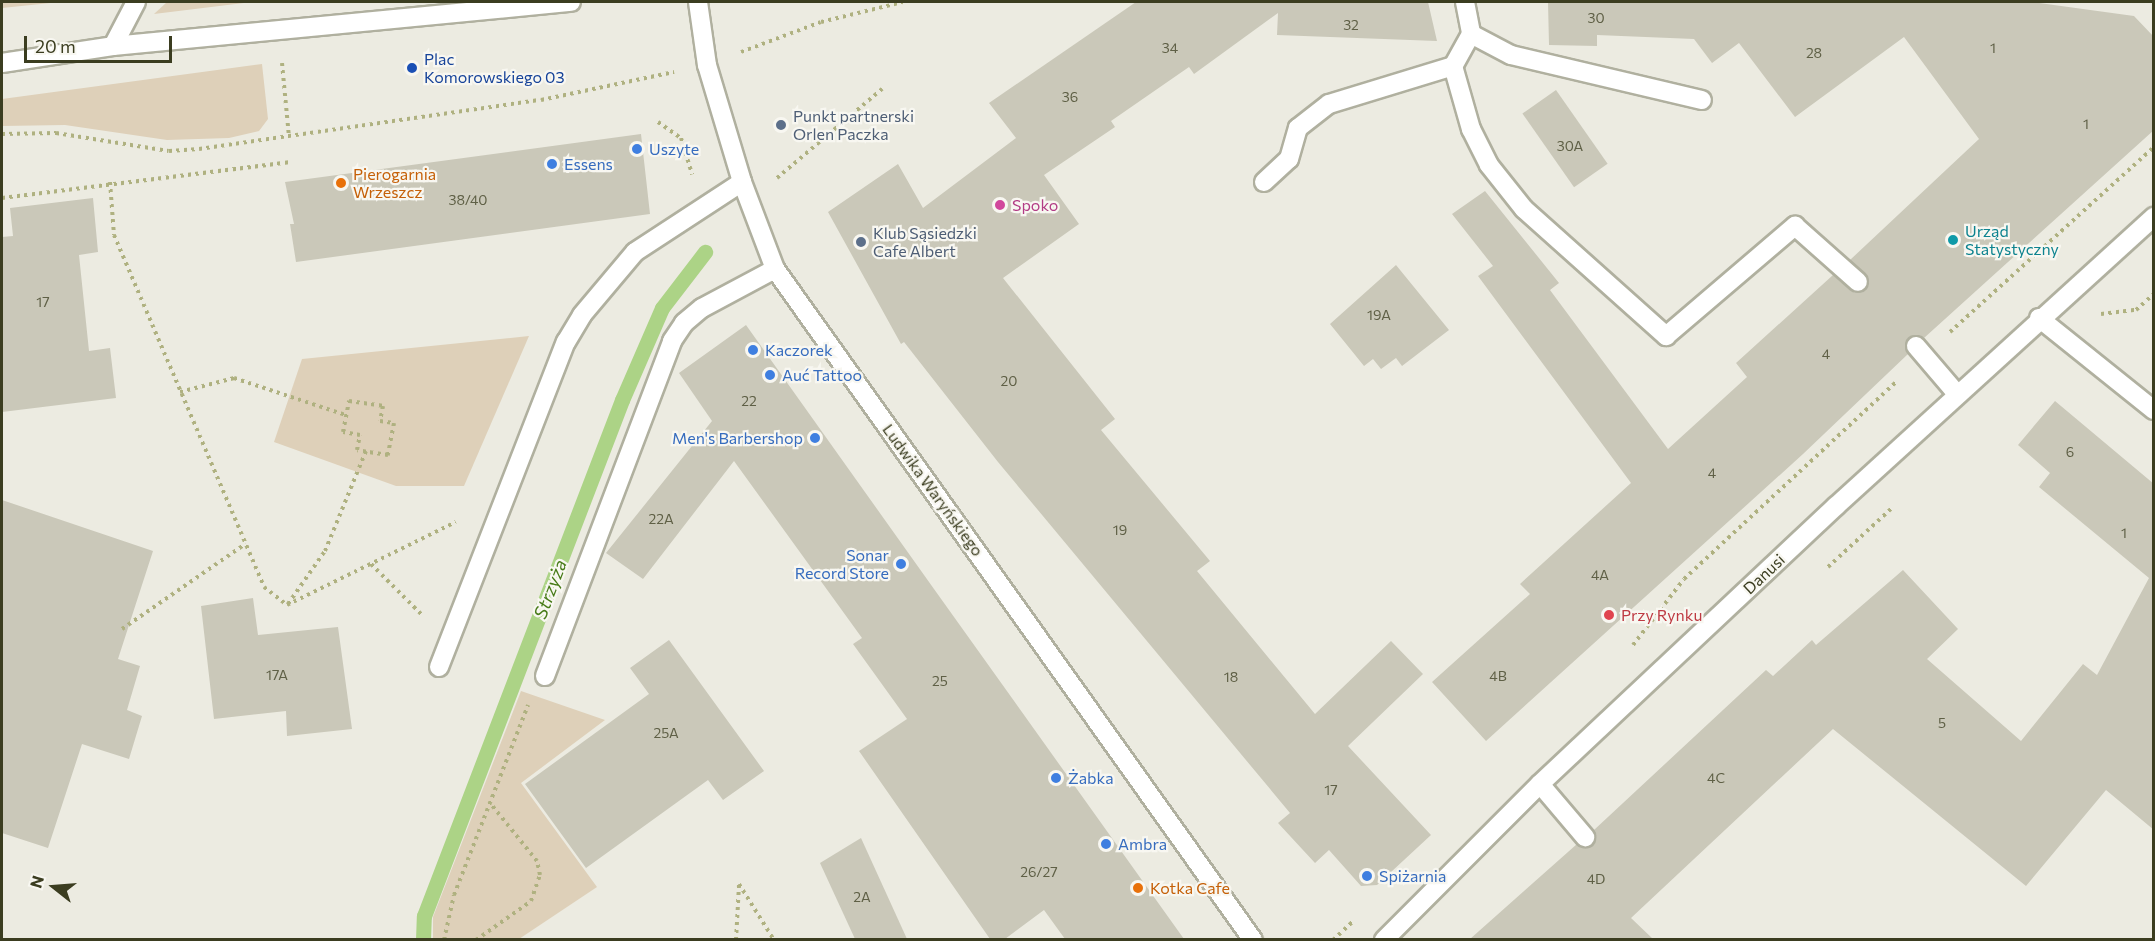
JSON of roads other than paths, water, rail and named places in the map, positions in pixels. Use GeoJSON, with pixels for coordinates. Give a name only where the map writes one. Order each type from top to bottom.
{"type":"FeatureCollection","features":[{"type":"Feature","properties":{"kind":"street"},"geometry":{"type":"LineString","coordinates":[[112,45],[136,2]]}},
{"type":"Feature","properties":{"kind":"street"},"geometry":{"type":"LineString","coordinates":[[2,63],[112,45],[571,2]]}},
{"type":"Feature","properties":{"kind":"street","name":"Ludwika Waryńskiego"},"geometry":{"type":"LineString","coordinates":[[698,2],[707,65],[742,182],[775,269],[1253,939]]}},
{"type":"Feature","properties":{"kind":"street"},"geometry":{"type":"LineString","coordinates":[[1264,182],[1289,159],[1298,128],[1329,104],[1453,66],[1471,34],[1465,2]]}},
{"type":"Feature","properties":{"kind":"street"},"geometry":{"type":"LineString","coordinates":[[1471,34],[1511,55],[1702,100]]}},
{"type":"Feature","properties":{"kind":"street"},"geometry":{"type":"LineString","coordinates":[[1453,66],[1471,129],[1489,165],[1517,200],[1665,336],[1795,226],[1858,282]]}},
{"type":"Feature","properties":{"kind":"street"},"geometry":{"type":"LineString","coordinates":[[439,668],[566,342],[582,315],[635,252],[742,182]]}},
{"type":"Feature","properties":{"kind":"street","name":"Danusi"},"geometry":{"type":"LineString","coordinates":[[1384,939],[1540,784],[2039,318],[2154,217]]}},
{"type":"Feature","properties":{"kind":"street"},"geometry":{"type":"LineString","coordinates":[[545,676],[672,341],[684,323],[702,308],[775,269]]}},
{"type":"Feature","properties":{"kind":"street"},"geometry":{"type":"LineString","coordinates":[[2039,318],[2154,410]]}},
{"type":"Feature","properties":{"kind":"street"},"geometry":{"type":"LineString","coordinates":[[1920,351],[1957,394]]}},
{"type":"Feature","properties":{"kind":"street"},"geometry":{"type":"LineString","coordinates":[[1540,784],[1585,837]]}},
{"type":"Feature","properties":{"kind":"waterway","name":"Strzyża"},"geometry":{"type":"LineString","coordinates":[[423,940],[424,916],[622,400],[662,308],[705,252]]}},
{"type":"Feature","properties":{"kind":"place","name":"Plac Komorowskiego 03"},"geometry":{"type":"Point","coordinates":[412,68]}},
{"type":"Feature","properties":{"kind":"place","name":"Punkt partnerski Orlen Paczka"},"geometry":{"type":"Point","coordinates":[781,125]}},
{"type":"Feature","properties":{"kind":"place","name":"Uszyte"},"geometry":{"type":"Point","coordinates":[637,149]}},
{"type":"Feature","properties":{"kind":"place","name":"Essens"},"geometry":{"type":"Point","coordinates":[552,164]}},
{"type":"Feature","properties":{"kind":"place","name":"Pierogarnia Wrzeszcz"},"geometry":{"type":"Point","coordinates":[341,183]}},
{"type":"Feature","properties":{"kind":"place","name":"Spoko"},"geometry":{"type":"Point","coordinates":[1000,205]}},
{"type":"Feature","properties":{"kind":"place","name":"Urząd Statystyczny"},"geometry":{"type":"Point","coordinates":[1953,240]}},
{"type":"Feature","properties":{"kind":"place","name":"Klub Sąsiedzki Cafe Albert"},"geometry":{"type":"Point","coordinates":[861,242]}},
{"type":"Feature","properties":{"kind":"place","name":"Kaczorek"},"geometry":{"type":"Point","coordinates":[753,350]}},
{"type":"Feature","properties":{"kind":"place","name":"Auć Tattoo"},"geometry":{"type":"Point","coordinates":[770,375]}},
{"type":"Feature","properties":{"kind":"place","name":"Men's Barbershop"},"geometry":{"type":"Point","coordinates":[815,438]}},
{"type":"Feature","properties":{"kind":"place","name":"Sonar Record Store"},"geometry":{"type":"Point","coordinates":[901,564]}},
{"type":"Feature","properties":{"kind":"place","name":"Przy Rynku"},"geometry":{"type":"Point","coordinates":[1609,615]}},
{"type":"Feature","properties":{"kind":"place","name":"Żabka"},"geometry":{"type":"Point","coordinates":[1056,778]}},
{"type":"Feature","properties":{"kind":"place","name":"Ambra"},"geometry":{"type":"Point","coordinates":[1106,844]}},
{"type":"Feature","properties":{"kind":"place","name":"Spiżarnia"},"geometry":{"type":"Point","coordinates":[1367,876]}},
{"type":"Feature","properties":{"kind":"place","name":"Kotka Cafe"},"geometry":{"type":"Point","coordinates":[1138,888]}}]}
